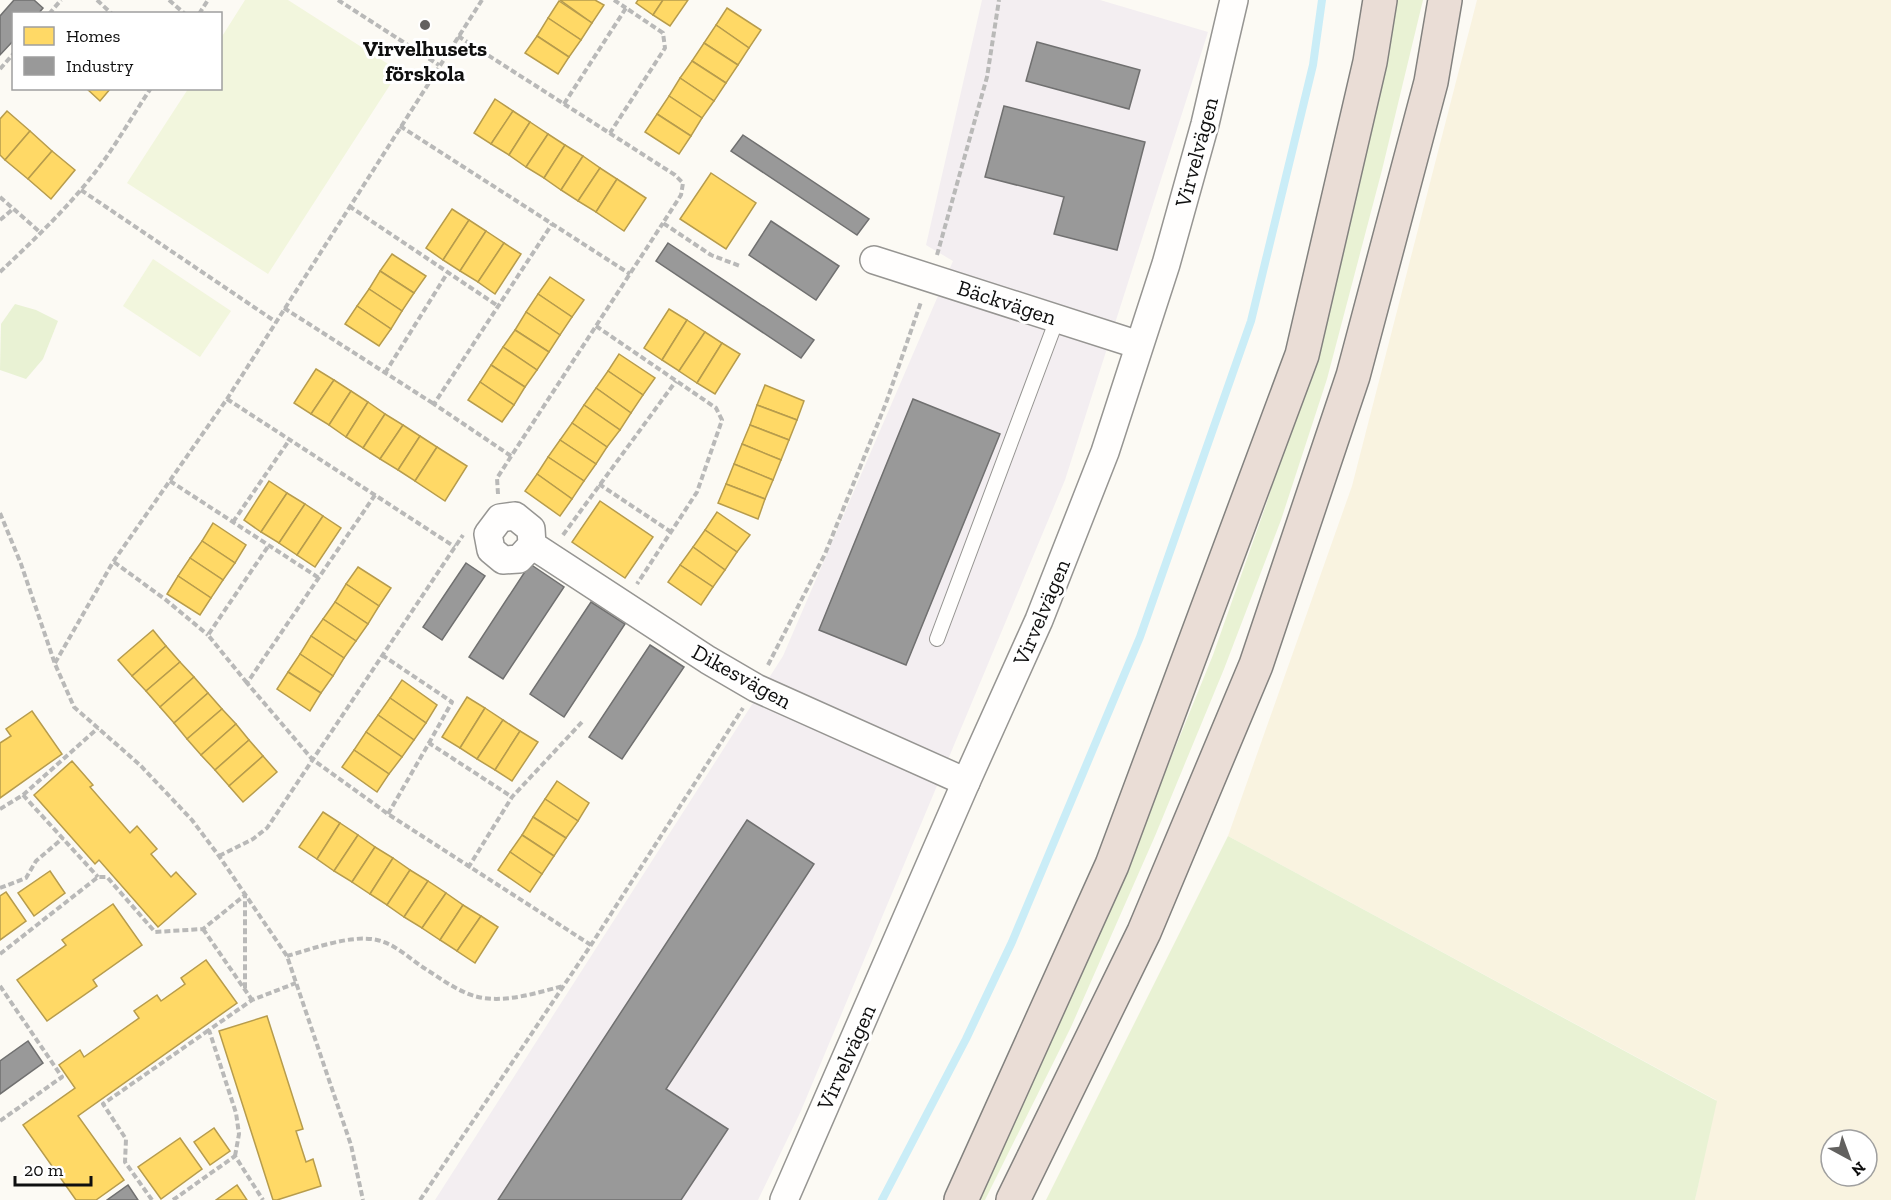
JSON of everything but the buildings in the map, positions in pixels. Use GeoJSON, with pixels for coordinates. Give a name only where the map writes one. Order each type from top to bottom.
{"type":"FeatureCollection","features":[{"type":"Feature","properties":{"kind":"highway"},"geometry":{"type":"LineString","coordinates":[[961,1200],[1112,865],[1302,355],[1370,62],[1380,0]]}},
{"type":"Feature","properties":{"kind":"highway"},"geometry":{"type":"LineString","coordinates":[[1013,1200],[1144,932],[1256,665],[1353,376],[1431,82],[1445,0]]}},
{"type":"Feature","properties":{"kind":"street","name":"Virvelvägen"},"geometry":{"type":"LineString","coordinates":[[784,1200],[1039,620],[1105,452],[1166,264],[1205,124],[1234,0]]}},
{"type":"Feature","properties":{"kind":"street","name":"Bäckvägen"},"geometry":{"type":"LineString","coordinates":[[874,260],[1139,345]]}},
{"type":"Feature","properties":{"kind":"street"},"geometry":{"type":"LineString","coordinates":[[515,516],[531,529],[540,551],[519,559],[502,560],[491,550],[494,526],[515,516]]}},
{"type":"Feature","properties":{"kind":"street","name":"Dikesvägen"},"geometry":{"type":"LineString","coordinates":[[540,551],[708,660],[756,688],[966,782]]}},
{"type":"Feature","properties":{"kind":"lane"},"geometry":{"type":"LineString","coordinates":[[937,639],[1057,319]]}},
{"type":"Feature","properties":{"kind":"path"},"geometry":{"type":"LineString","coordinates":[[51,12],[61,0]]}},
{"type":"Feature","properties":{"kind":"path"},"geometry":{"type":"LineString","coordinates":[[97,0],[110,12]]}},
{"type":"Feature","properties":{"kind":"path"},"geometry":{"type":"LineString","coordinates":[[168,0],[183,12]]}},
{"type":"Feature","properties":{"kind":"path"},"geometry":{"type":"LineString","coordinates":[[338,0],[438,65]]}},
{"type":"Feature","properties":{"kind":"path"},"geometry":{"type":"LineString","coordinates":[[55,664],[113,562],[227,399],[438,65],[482,0]]}},
{"type":"Feature","properties":{"kind":"path"},"geometry":{"type":"LineString","coordinates":[[609,133],[665,48],[663,33],[614,0]]}},
{"type":"Feature","properties":{"kind":"path"},"geometry":{"type":"LineString","coordinates":[[420,1200],[591,945],[756,688],[825,554],[886,403],[930,277],[987,77],[999,0]]}},
{"type":"Feature","properties":{"kind":"path"},"geometry":{"type":"LineString","coordinates":[[564,104],[626,8]]}},
{"type":"Feature","properties":{"kind":"path"},"geometry":{"type":"LineString","coordinates":[[219,856],[253,839],[267,828],[465,531],[494,526],[497,478],[681,195],[683,183],[675,175],[458,36]]}},
{"type":"Feature","properties":{"kind":"path"},"geometry":{"type":"LineString","coordinates":[[0,69],[12,55]]}},
{"type":"Feature","properties":{"kind":"path"},"geometry":{"type":"LineString","coordinates":[[0,272],[81,190],[105,159],[150,90]]}},
{"type":"Feature","properties":{"kind":"path"},"geometry":{"type":"LineString","coordinates":[[400,126],[630,274]]}},
{"type":"Feature","properties":{"kind":"path"},"geometry":{"type":"LineString","coordinates":[[81,190],[276,322]]}},
{"type":"Feature","properties":{"kind":"path"},"geometry":{"type":"LineString","coordinates":[[0,197],[41,233]]}},
{"type":"Feature","properties":{"kind":"path"},"geometry":{"type":"LineString","coordinates":[[349,206],[498,306]]}},
{"type":"Feature","properties":{"kind":"path"},"geometry":{"type":"LineString","coordinates":[[0,220],[13,208]]}},
{"type":"Feature","properties":{"kind":"path"},"geometry":{"type":"LineString","coordinates":[[663,223],[711,255],[740,266]]}},
{"type":"Feature","properties":{"kind":"path"},"geometry":{"type":"LineString","coordinates":[[434,404],[552,224]]}},
{"type":"Feature","properties":{"kind":"path"},"geometry":{"type":"LineString","coordinates":[[385,373],[448,272]]}},
{"type":"Feature","properties":{"kind":"path"},"geometry":{"type":"LineString","coordinates":[[284,308],[512,456]]}},
{"type":"Feature","properties":{"kind":"path"},"geometry":{"type":"LineString","coordinates":[[596,326],[716,408],[722,420],[697,492],[623,605]]}},
{"type":"Feature","properties":{"kind":"path"},"geometry":{"type":"LineString","coordinates":[[540,551],[599,484],[675,381]]}},
{"type":"Feature","properties":{"kind":"path"},"geometry":{"type":"LineString","coordinates":[[227,399],[455,547]]}},
{"type":"Feature","properties":{"kind":"path"},"geometry":{"type":"LineString","coordinates":[[233,522],[290,440]]}},
{"type":"Feature","properties":{"kind":"path"},"geometry":{"type":"LineString","coordinates":[[170,481],[319,578]]}},
{"type":"Feature","properties":{"kind":"path"},"geometry":{"type":"LineString","coordinates":[[599,484],[671,532]]}},
{"type":"Feature","properties":{"kind":"path"},"geometry":{"type":"LineString","coordinates":[[247,683],[375,495]]}},
{"type":"Feature","properties":{"kind":"path"},"geometry":{"type":"LineString","coordinates":[[0,513],[21,564],[55,664],[74,707],[140,765],[192,820],[287,956],[351,1145],[363,1200]]}},
{"type":"Feature","properties":{"kind":"path"},"geometry":{"type":"LineString","coordinates":[[208,635],[269,545]]}},
{"type":"Feature","properties":{"kind":"path"},"geometry":{"type":"LineString","coordinates":[[113,562],[166,600],[208,635],[312,759],[468,868],[591,945]]}},
{"type":"Feature","properties":{"kind":"path"},"geometry":{"type":"LineString","coordinates":[[382,655],[452,702],[388,814]]}},
{"type":"Feature","properties":{"kind":"path"},"geometry":{"type":"LineString","coordinates":[[468,868],[512,797],[582,722]]}},
{"type":"Feature","properties":{"kind":"path"},"geometry":{"type":"LineString","coordinates":[[0,809],[23,795],[98,728]]}},
{"type":"Feature","properties":{"kind":"path"},"geometry":{"type":"LineString","coordinates":[[429,743],[512,797]]}},
{"type":"Feature","properties":{"kind":"path"},"geometry":{"type":"LineString","coordinates":[[23,795],[98,877]]}},
{"type":"Feature","properties":{"kind":"path"},"geometry":{"type":"LineString","coordinates":[[0,888],[26,878],[36,861],[63,838]]}},
{"type":"Feature","properties":{"kind":"path"},"geometry":{"type":"LineString","coordinates":[[0,954],[98,877],[107,877],[155,932],[203,929],[245,895]]}},
{"type":"Feature","properties":{"kind":"path"},"geometry":{"type":"LineString","coordinates":[[245,895],[246,991]]}},
{"type":"Feature","properties":{"kind":"path"},"geometry":{"type":"LineString","coordinates":[[203,929],[252,1000]]}},
{"type":"Feature","properties":{"kind":"path"},"geometry":{"type":"LineString","coordinates":[[287,956],[351,939],[377,940],[400,950],[465,993],[492,999],[526,996],[564,986]]}},
{"type":"Feature","properties":{"kind":"path"},"geometry":{"type":"LineString","coordinates":[[152,1200],[125,1161],[126,1139],[103,1104],[252,1000],[296,983]]}},
{"type":"Feature","properties":{"kind":"path"},"geometry":{"type":"LineString","coordinates":[[0,986],[62,1077],[0,1121]]}},
{"type":"Feature","properties":{"kind":"path"},"geometry":{"type":"LineString","coordinates":[[208,1030],[236,1113],[239,1134],[235,1156],[263,1200]]}},
{"type":"Feature","properties":{"kind":"path"},"geometry":{"type":"LineString","coordinates":[[173,1200],[235,1156]]}},
{"type":"Feature","properties":{"kind":"shaded area"},"geometry":{"type":"Polygon","coordinates":[[[982,0],[1100,0],[1208,32],[1065,480],[800,1113],[758,1200],[435,1200],[783,656],[953,261],[926,245],[982,0]]]}},
{"type":"Feature","properties":{"kind":"shaded area"},"geometry":{"type":"Polygon","coordinates":[[[1477,0],[1891,0],[1891,1200],[1695,1200],[1716,1100],[1228,836],[1352,486],[1477,0]]]}},
{"type":"Feature","properties":{"kind":"green space"},"geometry":{"type":"Polygon","coordinates":[[[245,0],[288,0],[399,71],[268,274],[127,183],[187,90],[222,90],[222,36],[245,0]]]}},
{"type":"Feature","properties":{"kind":"green space"},"geometry":{"type":"Polygon","coordinates":[[[1396,0],[1423,0],[1382,170],[1327,379],[1281,520],[1224,669],[1155,836],[1071,1027],[985,1200],[969,1200],[1143,827],[1213,655],[1266,505],[1310,367],[1361,163],[1396,0]]]}},
{"type":"Feature","properties":{"kind":"green space"},"geometry":{"type":"Polygon","coordinates":[[[153,259],[231,311],[200,357],[123,306],[153,259]]]}},
{"type":"Feature","properties":{"kind":"green space"},"geometry":{"type":"Polygon","coordinates":[[[15,304],[36,310],[58,321],[43,359],[26,379],[0,370],[1,324],[15,304]]]}},
{"type":"Feature","properties":{"kind":"green space"},"geometry":{"type":"Polygon","coordinates":[[[1228,836],[1717,1101],[1695,1200],[1046,1200],[1228,836]]]}},
{"type":"Feature","properties":{"kind":"waterway"},"geometry":{"type":"LineString","coordinates":[[882,1200],[966,1039],[1012,942],[1140,637],[1251,321],[1313,65],[1322,0]]}},
{"type":"Feature","properties":{"kind":"place","name":"Virvelhusets förskola"},"geometry":{"type":"Point","coordinates":[425,25]}}]}
